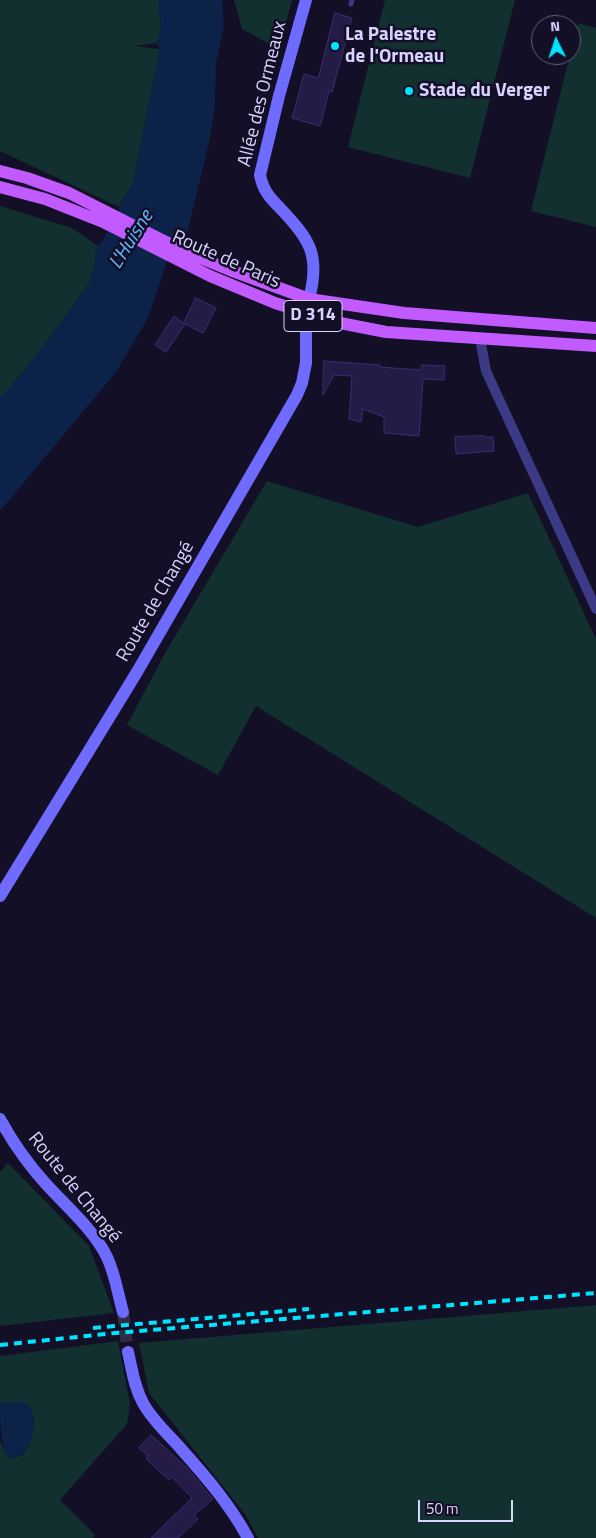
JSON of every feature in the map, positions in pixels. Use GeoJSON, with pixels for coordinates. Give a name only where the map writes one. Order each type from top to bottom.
{"type":"FeatureCollection","features":[{"type":"Feature","properties":{"kind":"main road","name":"Route de Paris"},"geometry":{"type":"LineString","coordinates":[[0,171],[27,178],[69,193],[105,217],[276,304],[306,314],[386,332],[596,346]]}},
{"type":"Feature","properties":{"kind":"main road","name":"Route de Paris"},"geometry":{"type":"LineString","coordinates":[[0,187],[105,217]]}},
{"type":"Feature","properties":{"kind":"main road","name":"Route de Paris"},"geometry":{"type":"LineString","coordinates":[[184,257],[230,270],[309,298],[404,313],[596,328]]}},
{"type":"Feature","properties":{"kind":"street","name":"Allée des Ormeaux"},"geometry":{"type":"LineString","coordinates":[[306,0],[279,96],[260,175],[262,186],[270,198],[298,226],[312,251],[314,262],[309,298]]}},
{"type":"Feature","properties":{"kind":"street","name":"Route de Changé"},"geometry":{"type":"LineString","coordinates":[[0,896],[137,672],[297,395],[306,363],[306,314]]}},
{"type":"Feature","properties":{"kind":"street"},"geometry":{"type":"LineString","coordinates":[[480,339],[486,370],[596,609]]}},
{"type":"Feature","properties":{"kind":"street","name":"Route de Changé"},"geometry":{"type":"LineString","coordinates":[[0,1119],[26,1161],[79,1220],[106,1256],[113,1272],[123,1312]]}},
{"type":"Feature","properties":{"kind":"street"},"geometry":{"type":"LineString","coordinates":[[128,1352],[136,1386],[143,1404],[213,1485],[236,1516],[248,1538]]}},
{"type":"Feature","properties":{"kind":"green space"},"geometry":{"type":"Polygon","coordinates":[[[0,0],[159,0],[161,30],[157,43],[134,46],[160,49],[133,183],[119,207],[0,151],[0,0]]]}},
{"type":"Feature","properties":{"kind":"green space"},"geometry":{"type":"Polygon","coordinates":[[[234,0],[292,0],[279,49],[242,29],[234,0]]]}},
{"type":"Feature","properties":{"kind":"green space"},"geometry":{"type":"Polygon","coordinates":[[[385,0],[515,0],[470,178],[348,147],[385,0]]]}},
{"type":"Feature","properties":{"kind":"green space"},"geometry":{"type":"Polygon","coordinates":[[[581,24],[596,28],[596,227],[531,211],[568,65],[581,65],[581,24]]]}},
{"type":"Feature","properties":{"kind":"green space"},"geometry":{"type":"Polygon","coordinates":[[[0,206],[72,228],[98,246],[90,282],[44,346],[0,401],[0,206]]]}},
{"type":"Feature","properties":{"kind":"green space"},"geometry":{"type":"Polygon","coordinates":[[[267,481],[418,527],[528,493],[596,639],[596,918],[256,706],[218,775],[127,725],[165,653],[267,481]]]}},
{"type":"Feature","properties":{"kind":"green space"},"geometry":{"type":"Polygon","coordinates":[[[8,1163],[89,1246],[114,1313],[0,1326],[0,1172],[8,1163]]]}},
{"type":"Feature","properties":{"kind":"green space"},"geometry":{"type":"Polygon","coordinates":[[[596,1305],[596,1538],[258,1538],[245,1514],[149,1393],[139,1343],[596,1305]]]}},
{"type":"Feature","properties":{"kind":"green space"},"geometry":{"type":"Polygon","coordinates":[[[118,1341],[130,1404],[127,1424],[60,1500],[95,1535],[93,1538],[0,1538],[0,1441],[9,1458],[23,1455],[30,1443],[34,1416],[4,1403],[0,1404],[0,1356],[118,1341]]]}},
{"type":"Feature","properties":{"kind":"water","name":"L'Huisne"},"geometry":{"type":"Polygon","coordinates":[[[159,0],[222,0],[224,26],[216,64],[215,102],[210,138],[187,234],[180,238],[167,262],[147,320],[116,372],[0,511],[0,399],[44,346],[90,282],[95,264],[96,250],[133,183],[160,49],[157,43],[161,30],[159,0]]]}},
{"type":"Feature","properties":{"kind":"water"},"geometry":{"type":"Polygon","coordinates":[[[11,1402],[28,1404],[32,1411],[33,1429],[32,1438],[23,1453],[17,1457],[9,1458],[2,1440],[0,1404],[11,1402]]]}},
{"type":"Feature","properties":{"kind":"building","name":"La Palestre de l'Ormeau"},"geometry":{"type":"Polygon","coordinates":[[[335,13],[352,18],[332,92],[329,91],[320,126],[292,118],[304,74],[318,78],[335,13]]]}},
{"type":"Feature","properties":{"kind":"building"},"geometry":{"type":"Polygon","coordinates":[[[196,298],[216,308],[203,333],[185,324],[166,352],[155,345],[174,316],[183,323],[196,298]]]}},
{"type":"Feature","properties":{"kind":"building"},"geometry":{"type":"Polygon","coordinates":[[[324,361],[421,370],[422,365],[445,366],[444,380],[423,379],[419,436],[384,433],[384,417],[363,409],[361,422],[349,419],[352,376],[334,375],[323,395],[324,361]]]}},
{"type":"Feature","properties":{"kind":"building"},"geometry":{"type":"Polygon","coordinates":[[[455,437],[493,437],[494,451],[456,454],[455,437]]]}},
{"type":"Feature","properties":{"kind":"building"},"geometry":{"type":"Polygon","coordinates":[[[151,1435],[188,1469],[213,1499],[194,1515],[198,1519],[178,1538],[151,1538],[192,1498],[172,1477],[169,1480],[146,1459],[148,1456],[139,1448],[151,1435]]]}},
{"type":"Feature","properties":{"kind":"tunnel"},"geometry":{"type":"LineString","coordinates":[[123,1312],[128,1352]]}},
{"type":"Feature","properties":{"kind":"railway"},"geometry":{"type":"LineString","coordinates":[[0,1345],[115,1333],[596,1293]]}},
{"type":"Feature","properties":{"kind":"railway"},"geometry":{"type":"LineString","coordinates":[[93,1328],[309,1309]]}},
{"type":"Feature","properties":{"kind":"place","name":"La Palestre de l'Ormeau"},"geometry":{"type":"Point","coordinates":[335,46]}},
{"type":"Feature","properties":{"kind":"place","name":"Stade du Verger"},"geometry":{"type":"Point","coordinates":[409,91]}}]}
